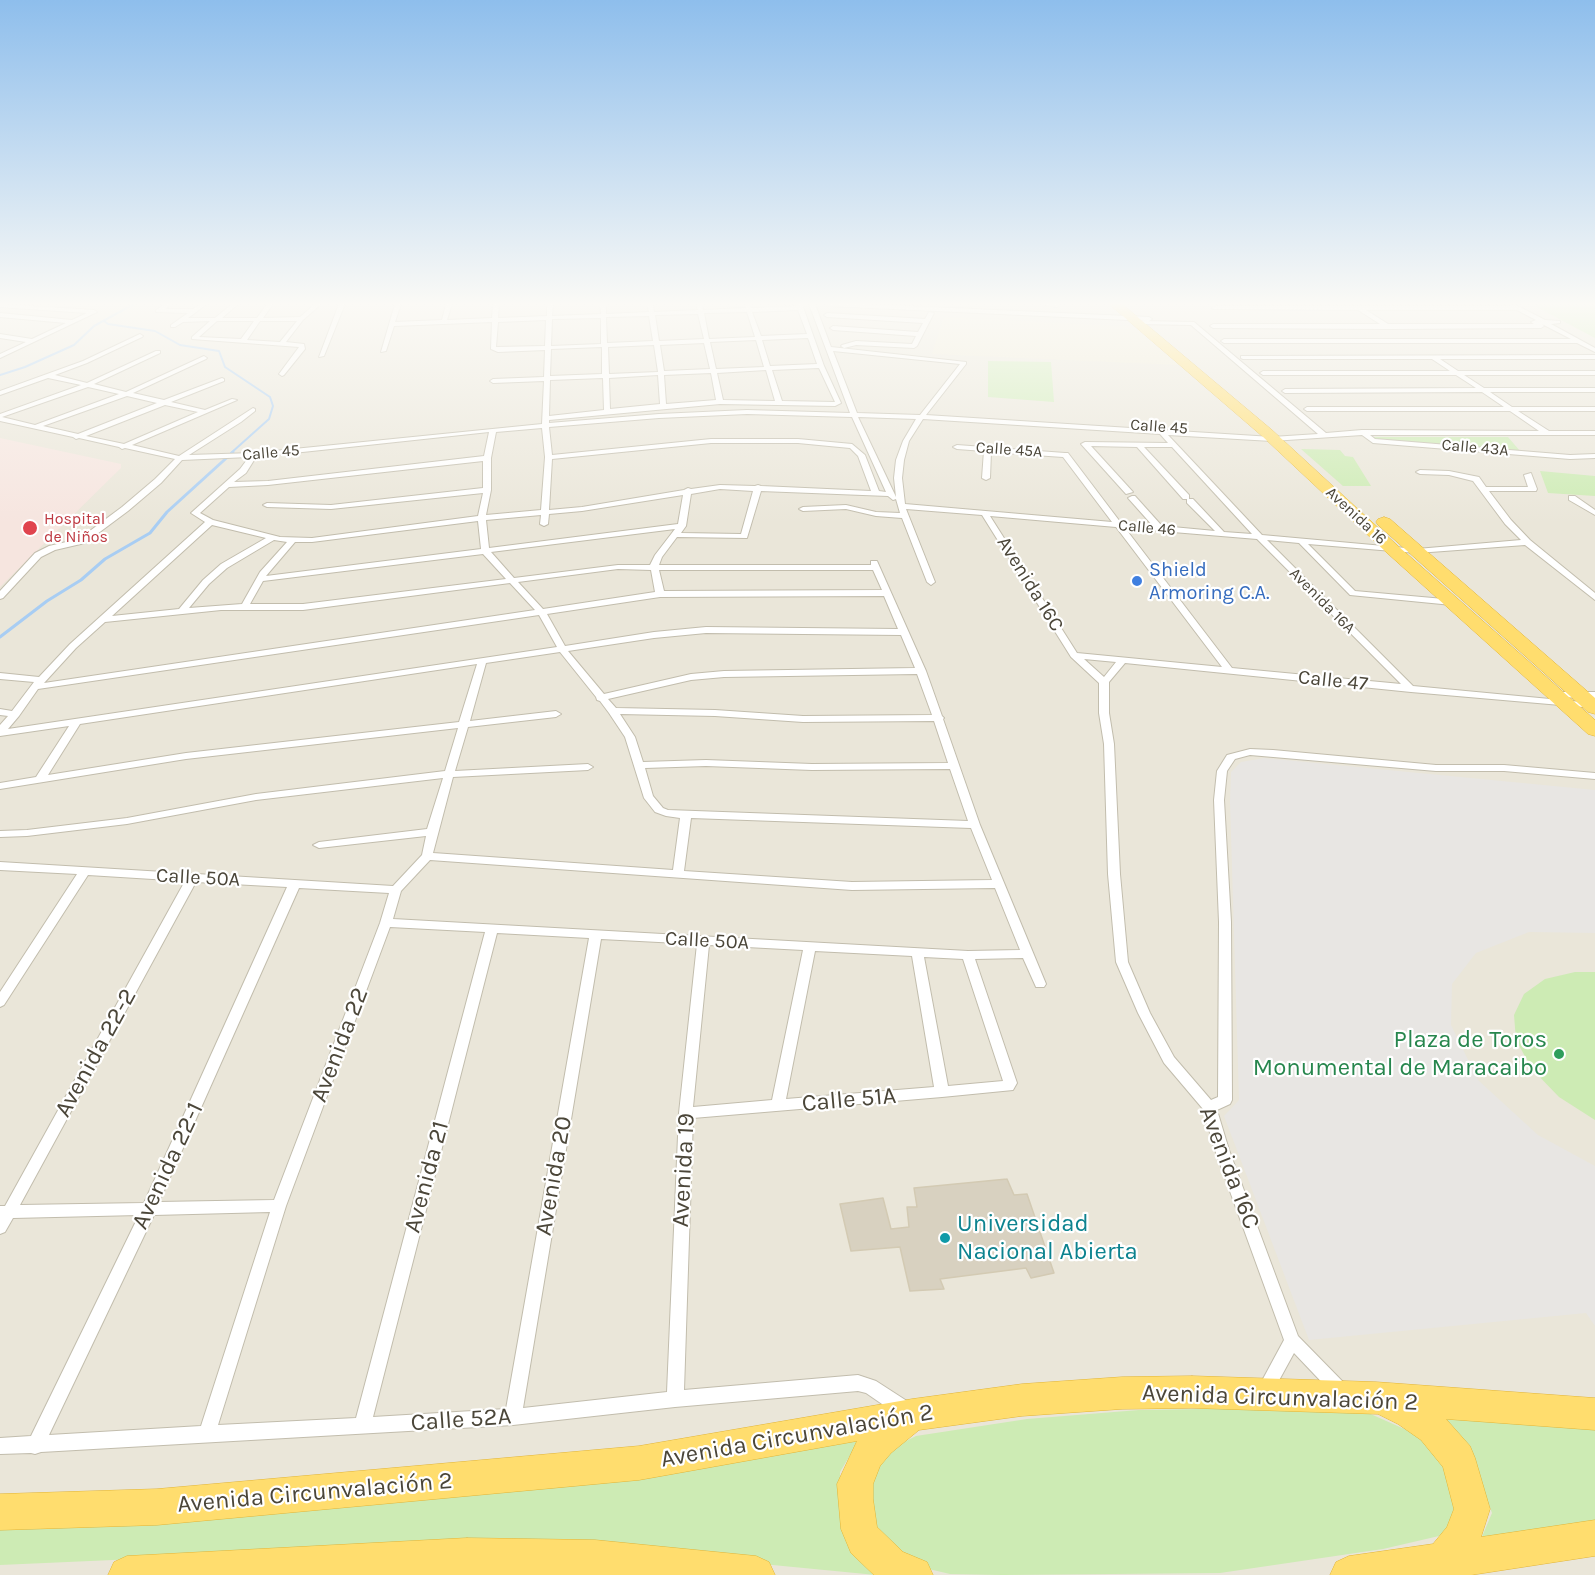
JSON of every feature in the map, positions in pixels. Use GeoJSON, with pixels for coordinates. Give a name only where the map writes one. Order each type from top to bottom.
{"type":"FeatureCollection","features":[{"type":"Feature","properties":{"kind":"highway","name":"Avenida 16"},"geometry":{"type":"LineString","coordinates":[[1210,378],[1417,551],[1591,701]]}},
{"type":"Feature","properties":{"kind":"highway","name":"Avenida 16"},"geometry":{"type":"LineString","coordinates":[[1277,436],[1392,549],[1595,729]]}},
{"type":"Feature","properties":{"kind":"highway","name":"Avenida Circunvalación 2"},"geometry":{"type":"LineString","coordinates":[[0,1512],[157,1507],[639,1463],[912,1414],[1022,1400],[1122,1393],[1361,1398],[1595,1414]]}},
{"type":"Feature","properties":{"kind":"highway"},"geometry":{"type":"LineString","coordinates":[[1361,1398],[1410,1413],[1433,1429],[1458,1458],[1472,1509],[1460,1540],[1442,1562]]}},
{"type":"Feature","properties":{"kind":"highway"},"geometry":{"type":"LineString","coordinates":[[912,1414],[879,1440],[867,1455],[855,1484],[855,1499],[859,1529],[864,1540],[890,1565],[914,1575]]}},
{"type":"Feature","properties":{"kind":"highway"},"geometry":{"type":"LineString","coordinates":[[1371,1573],[1595,1538]]}},
{"type":"Feature","properties":{"kind":"highway"},"geometry":{"type":"LineString","coordinates":[[127,1575],[467,1556],[595,1558],[756,1575]]}},
{"type":"Feature","properties":{"kind":"street"},"geometry":{"type":"LineString","coordinates":[[0,393],[46,378]]}},
{"type":"Feature","properties":{"kind":"street"},"geometry":{"type":"LineString","coordinates":[[58,378],[205,412]]}},
{"type":"Feature","properties":{"kind":"street"},"geometry":{"type":"LineString","coordinates":[[0,418],[104,378]]}},
{"type":"Feature","properties":{"kind":"street"},"geometry":{"type":"LineString","coordinates":[[35,427],[128,393],[162,378]]}},
{"type":"Feature","properties":{"kind":"street"},"geometry":{"type":"LineString","coordinates":[[544,524],[543,513],[549,457],[546,422],[547,378]]}},
{"type":"Feature","properties":{"kind":"street"},"geometry":{"type":"LineString","coordinates":[[493,381],[557,378]]}},
{"type":"Feature","properties":{"kind":"street"},"geometry":{"type":"LineString","coordinates":[[605,378],[607,411]]}},
{"type":"Feature","properties":{"kind":"street"},"geometry":{"type":"LineString","coordinates":[[661,378],[663,406]]}},
{"type":"Feature","properties":{"kind":"street"},"geometry":{"type":"LineString","coordinates":[[715,378],[720,402]]}},
{"type":"Feature","properties":{"kind":"street"},"geometry":{"type":"LineString","coordinates":[[770,378],[779,402]]}},
{"type":"Feature","properties":{"kind":"street"},"geometry":{"type":"LineString","coordinates":[[546,422],[607,411],[720,402],[829,405],[838,403],[827,378]]}},
{"type":"Feature","properties":{"kind":"street"},"geometry":{"type":"LineString","coordinates":[[840,378],[853,413],[891,494],[901,506]]}},
{"type":"Feature","properties":{"kind":"street"},"geometry":{"type":"LineString","coordinates":[[931,582],[904,516],[898,478],[900,460],[906,441],[953,378]]}},
{"type":"Feature","properties":{"kind":"street"},"geometry":{"type":"LineString","coordinates":[[1257,378],[1323,433]]}},
{"type":"Feature","properties":{"kind":"street"},"geometry":{"type":"LineString","coordinates":[[1462,378],[1548,433]]}},
{"type":"Feature","properties":{"kind":"street"},"geometry":{"type":"LineString","coordinates":[[75,437],[222,380]]}},
{"type":"Feature","properties":{"kind":"street"},"geometry":{"type":"LineString","coordinates":[[1285,391],[1595,390]]}},
{"type":"Feature","properties":{"kind":"street"},"geometry":{"type":"LineString","coordinates":[[122,447],[234,400]]}},
{"type":"Feature","properties":{"kind":"street"},"geometry":{"type":"LineString","coordinates":[[1307,409],[1595,409]]}},
{"type":"Feature","properties":{"kind":"street"},"geometry":{"type":"LineString","coordinates":[[0,596],[38,555],[47,550],[82,541],[125,509],[158,481],[180,458],[253,410]]}},
{"type":"Feature","properties":{"kind":"street","name":"Calle 45"},"geometry":{"type":"LineString","coordinates":[[0,418],[75,437],[180,458],[254,455],[493,430],[546,422],[710,413],[923,415],[1277,436]]}},
{"type":"Feature","properties":{"kind":"street","name":"Calle 45"},"geometry":{"type":"LineString","coordinates":[[923,415],[1162,432],[1277,436],[1361,431],[1595,428]]}},
{"type":"Feature","properties":{"kind":"street"},"geometry":{"type":"LineString","coordinates":[[493,430],[487,458],[487,490],[482,518],[485,551],[542,613],[563,650],[600,698],[614,711],[630,737],[648,796],[659,810],[686,815],[975,825]]}},
{"type":"Feature","properties":{"kind":"street","name":"Calle 45"},"geometry":{"type":"LineString","coordinates":[[1361,431],[1595,434]]}},
{"type":"Feature","properties":{"kind":"street","name":"Calle 43A"},"geometry":{"type":"LineString","coordinates":[[1361,431],[1373,441],[1595,458]]}},
{"type":"Feature","properties":{"kind":"street","name":"Avenida 16A"},"geometry":{"type":"LineString","coordinates":[[1162,432],[1259,537],[1411,689]]}},
{"type":"Feature","properties":{"kind":"street"},"geometry":{"type":"LineString","coordinates":[[549,457],[711,441],[798,441],[852,446],[861,455],[876,494]]}},
{"type":"Feature","properties":{"kind":"street"},"geometry":{"type":"LineString","coordinates":[[1160,529],[1085,444],[1173,445]]}},
{"type":"Feature","properties":{"kind":"street"},"geometry":{"type":"LineString","coordinates":[[1138,444],[1222,534]]}},
{"type":"Feature","properties":{"kind":"street","name":"Calle 45A"},"geometry":{"type":"LineString","coordinates":[[957,447],[1067,456],[1118,525]]}},
{"type":"Feature","properties":{"kind":"street"},"geometry":{"type":"LineString","coordinates":[[986,478],[988,449]]}},
{"type":"Feature","properties":{"kind":"street"},"geometry":{"type":"LineString","coordinates":[[254,455],[243,471],[204,502],[195,513],[210,522],[292,541],[612,505],[688,490],[720,487],[891,494]]}},
{"type":"Feature","properties":{"kind":"street"},"geometry":{"type":"LineString","coordinates":[[228,485],[268,483],[487,458]]}},
{"type":"Feature","properties":{"kind":"street"},"geometry":{"type":"LineString","coordinates":[[1420,472],[1473,477],[1508,522],[1527,542],[1595,597]]}},
{"type":"Feature","properties":{"kind":"street"},"geometry":{"type":"LineString","coordinates":[[1483,489],[1533,489],[1528,475]]}},
{"type":"Feature","properties":{"kind":"street"},"geometry":{"type":"LineString","coordinates":[[675,536],[744,536],[758,487]]}},
{"type":"Feature","properties":{"kind":"street"},"geometry":{"type":"LineString","coordinates":[[267,505],[331,507],[487,490]]}},
{"type":"Feature","properties":{"kind":"street"},"geometry":{"type":"LineString","coordinates":[[660,594],[654,566],[658,557],[682,526],[688,490]]}},
{"type":"Feature","properties":{"kind":"street"},"geometry":{"type":"LineString","coordinates":[[1572,498],[1595,513]]}},
{"type":"Feature","properties":{"kind":"street","name":"Calle 46"},"geometry":{"type":"LineString","coordinates":[[901,506],[1417,551],[1527,542]]}},
{"type":"Feature","properties":{"kind":"street"},"geometry":{"type":"LineString","coordinates":[[803,509],[846,507],[876,514],[904,516]]}},
{"type":"Feature","properties":{"kind":"street","name":"Avenida 16C"},"geometry":{"type":"LineString","coordinates":[[985,514],[1074,655],[1104,682],[1114,874],[1122,962],[1144,1013],[1169,1060],[1209,1107],[1222,1150],[1292,1340],[1361,1398]]}},
{"type":"Feature","properties":{"kind":"street"},"geometry":{"type":"LineString","coordinates":[[0,732],[39,683],[74,646],[210,522]]}},
{"type":"Feature","properties":{"kind":"street"},"geometry":{"type":"LineString","coordinates":[[1118,525],[1230,671]]}},
{"type":"Feature","properties":{"kind":"street"},"geometry":{"type":"LineString","coordinates":[[261,579],[682,526]]}},
{"type":"Feature","properties":{"kind":"street"},"geometry":{"type":"LineString","coordinates":[[182,611],[206,582],[224,566],[274,537]]}},
{"type":"Feature","properties":{"kind":"street"},"geometry":{"type":"LineString","coordinates":[[244,606],[263,574],[292,541]]}},
{"type":"Feature","properties":{"kind":"street"},"geometry":{"type":"LineString","coordinates":[[1301,541],[1353,593],[1452,602]]}},
{"type":"Feature","properties":{"kind":"street"},"geometry":{"type":"LineString","coordinates":[[105,619],[244,606],[303,608],[618,567],[875,564],[921,671],[975,825],[1040,984]]}},
{"type":"Feature","properties":{"kind":"street"},"geometry":{"type":"LineString","coordinates":[[0,676],[39,683],[542,613],[660,594],[888,593]]}},
{"type":"Feature","properties":{"kind":"street"},"geometry":{"type":"LineString","coordinates":[[0,732],[76,723],[654,635],[706,630],[905,632]]}},
{"type":"Feature","properties":{"kind":"street","name":"Calle 47"},"geometry":{"type":"LineString","coordinates":[[1074,655],[1411,689],[1591,701]]}},
{"type":"Feature","properties":{"kind":"street"},"geometry":{"type":"LineString","coordinates":[[1104,682],[1123,660]]}},
{"type":"Feature","properties":{"kind":"street"},"geometry":{"type":"LineString","coordinates":[[482,662],[448,774],[432,832],[428,856],[852,886],[998,884]]}},
{"type":"Feature","properties":{"kind":"street"},"geometry":{"type":"LineString","coordinates":[[600,698],[691,677],[713,675],[921,671]]}},
{"type":"Feature","properties":{"kind":"street"},"geometry":{"type":"LineString","coordinates":[[1561,700],[1591,701]]}},
{"type":"Feature","properties":{"kind":"street"},"geometry":{"type":"LineString","coordinates":[[614,711],[715,713],[803,719],[939,718]]}},
{"type":"Feature","properties":{"kind":"street"},"geometry":{"type":"LineString","coordinates":[[0,712],[16,714]]}},
{"type":"Feature","properties":{"kind":"street"},"geometry":{"type":"LineString","coordinates":[[0,786],[186,756],[556,714]]}},
{"type":"Feature","properties":{"kind":"street"},"geometry":{"type":"LineString","coordinates":[[40,779],[76,723]]}},
{"type":"Feature","properties":{"kind":"street"},"geometry":{"type":"LineString","coordinates":[[1209,1107],[1225,1100],[1225,922],[1219,800],[1222,771],[1231,757],[1250,752],[1273,753],[1437,768],[1504,768],[1595,777]]}},
{"type":"Feature","properties":{"kind":"street"},"geometry":{"type":"LineString","coordinates":[[640,765],[706,763],[813,767],[955,766]]}},
{"type":"Feature","properties":{"kind":"street"},"geometry":{"type":"LineString","coordinates":[[0,834],[127,821],[256,797],[448,774],[588,767]]}},
{"type":"Feature","properties":{"kind":"street"},"geometry":{"type":"LineString","coordinates":[[678,872],[686,815]]}},
{"type":"Feature","properties":{"kind":"street"},"geometry":{"type":"LineString","coordinates":[[319,845],[432,832]]}},
{"type":"Feature","properties":{"kind":"street","name":"Avenida 22"},"geometry":{"type":"LineString","coordinates":[[207,1435],[279,1206],[396,891],[428,856]]}},
{"type":"Feature","properties":{"kind":"street","name":"Calle 50A"},"geometry":{"type":"LineString","coordinates":[[0,866],[396,891]]}},
{"type":"Feature","properties":{"kind":"street"},"geometry":{"type":"LineString","coordinates":[[0,1002],[85,871]]}},
{"type":"Feature","properties":{"kind":"street","name":"Avenida 22-2"},"geometry":{"type":"LineString","coordinates":[[0,1228],[4,1212],[193,877]]}},
{"type":"Feature","properties":{"kind":"street","name":"Avenida 22-1"},"geometry":{"type":"LineString","coordinates":[[35,1446],[148,1210],[295,883]]}},
{"type":"Feature","properties":{"kind":"street","name":"Calle 50A"},"geometry":{"type":"LineString","coordinates":[[386,922],[968,955],[1028,954]]}},
{"type":"Feature","properties":{"kind":"street","name":"Avenida 21"},"geometry":{"type":"LineString","coordinates":[[362,1426],[492,929]]}},
{"type":"Feature","properties":{"kind":"street","name":"Avenida 20"},"geometry":{"type":"LineString","coordinates":[[513,1417],[596,935]]}},
{"type":"Feature","properties":{"kind":"street","name":"Avenida 19"},"geometry":{"type":"LineString","coordinates":[[675,1399],[686,1113],[703,941]]}},
{"type":"Feature","properties":{"kind":"street"},"geometry":{"type":"LineString","coordinates":[[778,1106],[810,947]]}},
{"type":"Feature","properties":{"kind":"street"},"geometry":{"type":"LineString","coordinates":[[917,952],[942,1092]]}},
{"type":"Feature","properties":{"kind":"street","name":"Calle 51A"},"geometry":{"type":"LineString","coordinates":[[686,1113],[1002,1087],[1010,1083],[968,955]]}},
{"type":"Feature","properties":{"kind":"street"},"geometry":{"type":"LineString","coordinates":[[4,1212],[279,1206]]}},
{"type":"Feature","properties":{"kind":"street"},"geometry":{"type":"LineString","coordinates":[[1263,1395],[1292,1340]]}},
{"type":"Feature","properties":{"kind":"street","name":"Calle 52A"},"geometry":{"type":"LineString","coordinates":[[0,1446],[35,1446],[513,1417],[675,1399],[858,1383],[870,1386],[912,1414]]}},
{"type":"Feature","properties":{"kind":"shaded area"},"geometry":{"type":"Polygon","coordinates":[[[0,378],[1595,378],[1595,1575],[0,1575],[0,378]]]}},
{"type":"Feature","properties":{"kind":"shaded area","name":"Hospital de Niños"},"geometry":{"type":"Polygon","coordinates":[[[0,438],[121,464],[121,468],[0,587],[0,438]]]}},
{"type":"Feature","properties":{"kind":"shaded area"},"geometry":{"type":"Polygon","coordinates":[[[1264,758],[1595,790],[1595,933],[1529,932],[1476,953],[1452,984],[1451,1025],[1478,1080],[1538,1135],[1595,1166],[1595,1326],[1586,1313],[1309,1340],[1224,1116],[1239,1100],[1231,772],[1241,762],[1264,758]]]}},
{"type":"Feature","properties":{"kind":"green space"},"geometry":{"type":"Polygon","coordinates":[[[988,378],[1052,378],[1054,402],[988,397],[988,378]]]}},
{"type":"Feature","properties":{"kind":"green space"},"geometry":{"type":"Polygon","coordinates":[[[1372,437],[1508,437],[1520,451],[1376,440],[1372,437]]]}},
{"type":"Feature","properties":{"kind":"green space"},"geometry":{"type":"Polygon","coordinates":[[[1301,449],[1340,450],[1345,456],[1353,457],[1371,486],[1343,486],[1301,449]]]}},
{"type":"Feature","properties":{"kind":"green space"},"geometry":{"type":"Polygon","coordinates":[[[1540,471],[1595,476],[1595,496],[1548,493],[1540,471]]]}},
{"type":"Feature","properties":{"kind":"green space","name":"Plaza de Toros Monumental de Maracaibo"},"geometry":{"type":"Polygon","coordinates":[[[1575,972],[1595,972],[1595,1120],[1559,1097],[1532,1069],[1516,1040],[1514,1015],[1524,994],[1545,979],[1575,972]]]}},
{"type":"Feature","properties":{"kind":"green space"},"geometry":{"type":"Polygon","coordinates":[[[1268,1408],[1366,1412],[1418,1435],[1444,1463],[1461,1518],[1439,1536],[1383,1549],[1220,1573],[1002,1575],[950,1574],[916,1566],[881,1544],[867,1509],[868,1479],[890,1449],[916,1436],[1027,1419],[1139,1410],[1268,1408]]]}},
{"type":"Feature","properties":{"kind":"green space"},"geometry":{"type":"Polygon","coordinates":[[[1427,1414],[1595,1427],[1595,1524],[1478,1546],[1492,1513],[1482,1486],[1427,1414]]]}},
{"type":"Feature","properties":{"kind":"green space"},"geometry":{"type":"Polygon","coordinates":[[[864,1432],[840,1472],[840,1510],[876,1575],[597,1548],[474,1544],[0,1565],[0,1520],[864,1432]]]}},
{"type":"Feature","properties":{"kind":"building","name":"Universidad Nacional Abierta"},"geometry":{"type":"Polygon","coordinates":[[[1007,1179],[1014,1195],[1027,1194],[1054,1273],[1031,1278],[1026,1268],[940,1279],[944,1289],[910,1291],[900,1247],[851,1251],[840,1204],[883,1198],[891,1229],[909,1227],[907,1207],[917,1207],[914,1188],[1007,1179]]]}},
{"type":"Feature","properties":{"kind":"waterway"},"geometry":{"type":"LineString","coordinates":[[231,453],[269,419],[273,406],[270,397],[241,378]]}},
{"type":"Feature","properties":{"kind":"waterway"},"geometry":{"type":"LineString","coordinates":[[0,637],[47,601],[81,580],[105,559],[150,533],[167,512],[233,452]]}},
{"type":"Feature","properties":{"kind":"place","name":"Hospital de Niños"},"geometry":{"type":"Point","coordinates":[30,528]}},
{"type":"Feature","properties":{"kind":"place","name":"Shield Armoring C.A."},"geometry":{"type":"Point","coordinates":[1137,581]}},
{"type":"Feature","properties":{"kind":"place","name":"Plaza de Toros Monumental de Maracaibo"},"geometry":{"type":"Point","coordinates":[1559,1054]}},
{"type":"Feature","properties":{"kind":"place","name":"Universidad Nacional Abierta"},"geometry":{"type":"Point","coordinates":[945,1238]}}]}
